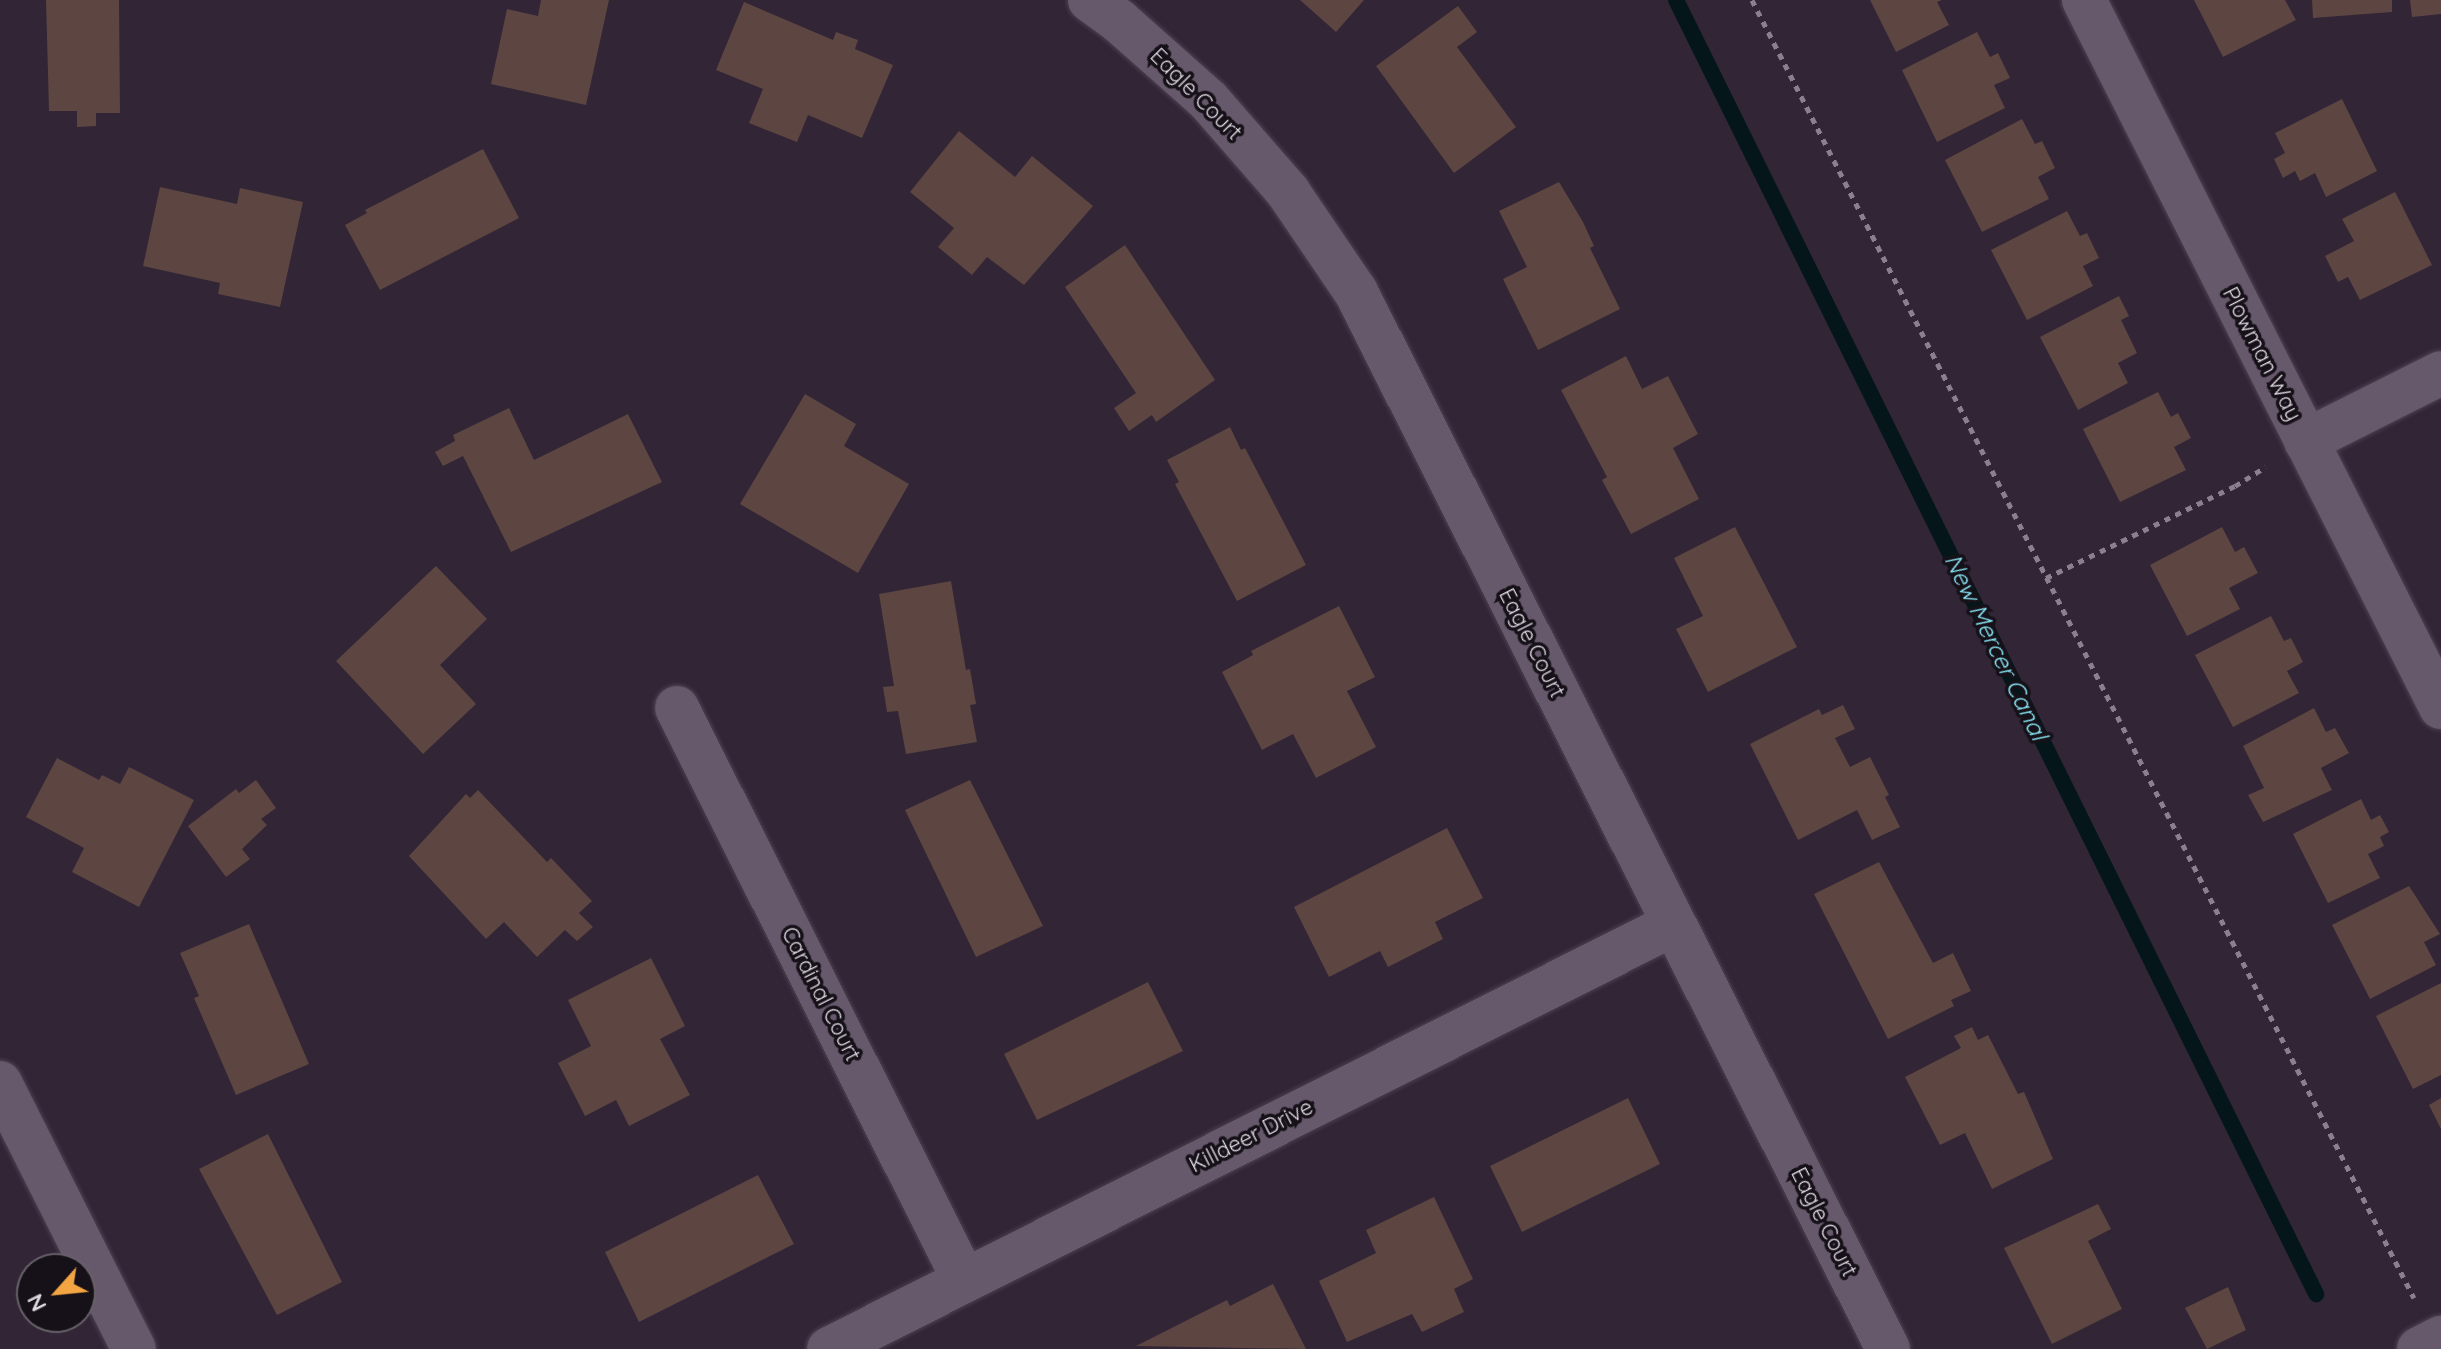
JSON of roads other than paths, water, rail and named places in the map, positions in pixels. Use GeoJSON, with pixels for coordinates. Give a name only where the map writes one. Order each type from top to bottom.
{"type":"FeatureCollection","features":[{"type":"Feature","properties":{"kind":"street","name":"Eagle Court"},"geometry":{"type":"LineString","coordinates":[[1090,0],[1119,21],[1209,101],[1288,192],[1356,292],[1888,1349]]}},
{"type":"Feature","properties":{"kind":"street","name":"Plowman Way"},"geometry":{"type":"LineString","coordinates":[[2084,0],[2441,707]]}},
{"type":"Feature","properties":{"kind":"street"},"geometry":{"type":"LineString","coordinates":[[2306,441],[2441,373]]}},
{"type":"Feature","properties":{"kind":"street","name":"Cardinal Court"},"geometry":{"type":"LineString","coordinates":[[677,708],[964,1280]]}},
{"type":"Feature","properties":{"kind":"street","name":"Killdeer Drive"},"geometry":{"type":"LineString","coordinates":[[829,1349],[1674,924]]}},
{"type":"Feature","properties":{"kind":"street"},"geometry":{"type":"LineString","coordinates":[[0,1083],[134,1349]]}},
{"type":"Feature","properties":{"kind":"waterway","name":"New Mercer Canal"},"geometry":{"type":"LineString","coordinates":[[1676,0],[2316,1294]]}}]}
